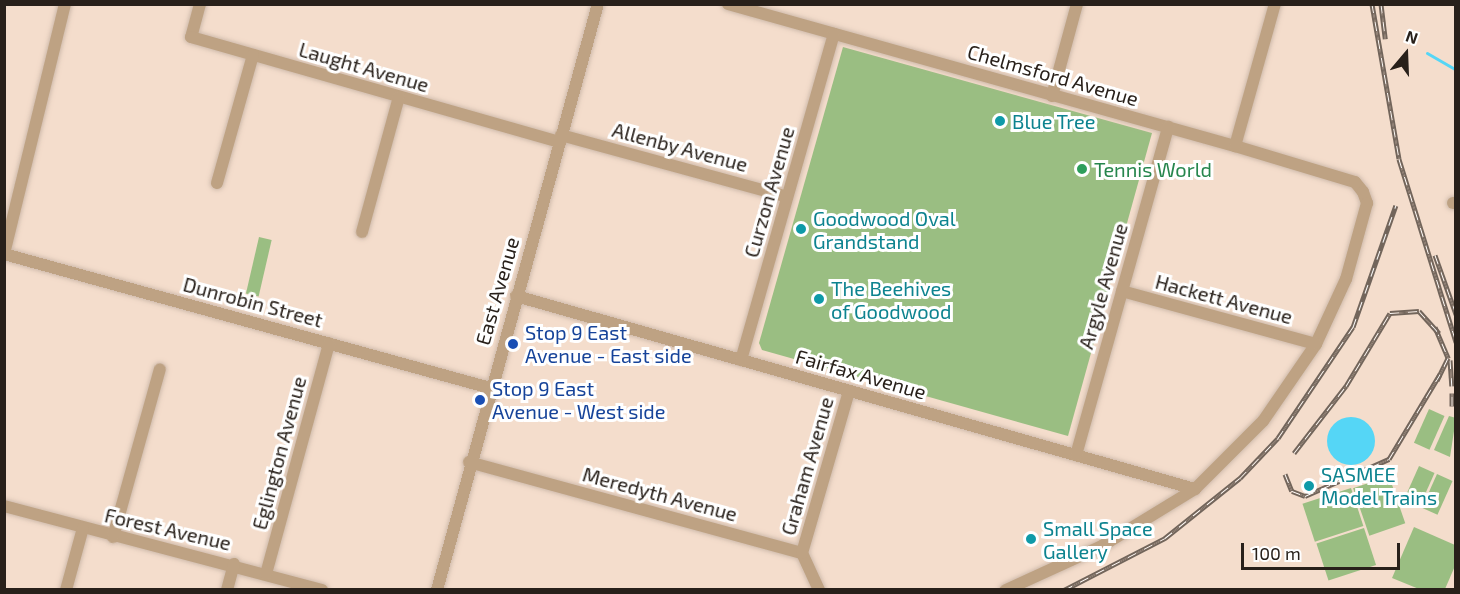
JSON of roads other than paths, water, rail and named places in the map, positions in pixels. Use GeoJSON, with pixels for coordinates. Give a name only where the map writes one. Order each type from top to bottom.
{"type":"FeatureCollection","features":[{"type":"Feature","properties":{"kind":"street"},"geometry":{"type":"LineString","coordinates":[[4,254],[66,4]]}},
{"type":"Feature","properties":{"kind":"street","name":"Laught Avenue"},"geometry":{"type":"LineString","coordinates":[[200,4],[191,37],[399,97],[560,139]]}},
{"type":"Feature","properties":{"kind":"street","name":"East Avenue"},"geometry":{"type":"LineString","coordinates":[[437,590],[490,388],[598,4]]}},
{"type":"Feature","properties":{"kind":"street","name":"Chelmsford Avenue"},"geometry":{"type":"LineString","coordinates":[[728,4],[1235,146],[1355,182],[1363,192],[1366,203],[1346,279],[1316,344]]}},
{"type":"Feature","properties":{"kind":"street"},"geometry":{"type":"LineString","coordinates":[[1052,96],[1077,4]]}},
{"type":"Feature","properties":{"kind":"street"},"geometry":{"type":"LineString","coordinates":[[1235,146],[1275,4]]}},
{"type":"Feature","properties":{"kind":"street","name":"Curzon Avenue"},"geometry":{"type":"LineString","coordinates":[[741,360],[834,34]]}},
{"type":"Feature","properties":{"kind":"street"},"geometry":{"type":"LineString","coordinates":[[217,183],[253,55]]}},
{"type":"Feature","properties":{"kind":"street"},"geometry":{"type":"LineString","coordinates":[[362,231],[399,97]]}},
{"type":"Feature","properties":{"kind":"street","name":"Argyle Avenue"},"geometry":{"type":"LineString","coordinates":[[1076,455],[1168,128]]}},
{"type":"Feature","properties":{"kind":"street","name":"Allenby Avenue"},"geometry":{"type":"LineString","coordinates":[[560,139],[787,197]]}},
{"type":"Feature","properties":{"kind":"street","name":"Dunrobin Street"},"geometry":{"type":"LineString","coordinates":[[4,254],[490,388]]}},
{"type":"Feature","properties":{"kind":"street","name":"Hackett Avenue"},"geometry":{"type":"LineString","coordinates":[[1122,291],[1316,344]]}},
{"type":"Feature","properties":{"kind":"street","name":"Fairfax Avenue"},"geometry":{"type":"LineString","coordinates":[[516,296],[1195,489]]}},
{"type":"Feature","properties":{"kind":"street","name":"Eglington Avenue"},"geometry":{"type":"LineString","coordinates":[[266,574],[329,344]]}},
{"type":"Feature","properties":{"kind":"street"},"geometry":{"type":"LineString","coordinates":[[1006,590],[1102,546],[1195,489],[1263,421],[1316,344]]}},
{"type":"Feature","properties":{"kind":"street"},"geometry":{"type":"LineString","coordinates":[[113,537],[160,369]]}},
{"type":"Feature","properties":{"kind":"street","name":"Graham Avenue"},"geometry":{"type":"LineString","coordinates":[[802,553],[849,391]]}},
{"type":"Feature","properties":{"kind":"street","name":"Meredyth Avenue"},"geometry":{"type":"LineString","coordinates":[[470,462],[802,553]]}},
{"type":"Feature","properties":{"kind":"street","name":"Forest Avenue"},"geometry":{"type":"LineString","coordinates":[[4,506],[113,537],[234,564],[322,590]]}},
{"type":"Feature","properties":{"kind":"street"},"geometry":{"type":"LineString","coordinates":[[66,590],[83,528]]}},
{"type":"Feature","properties":{"kind":"street"},"geometry":{"type":"LineString","coordinates":[[802,553],[819,590]]}},
{"type":"Feature","properties":{"kind":"street"},"geometry":{"type":"LineString","coordinates":[[227,590],[234,564]]}},
{"type":"Feature","properties":{"kind":"water"},"geometry":{"type":"Polygon","coordinates":[[[1346,417],[1356,417],[1368,424],[1375,436],[1375,446],[1368,458],[1356,465],[1346,465],[1331,454],[1327,446],[1327,436],[1338,421],[1346,417]]]}},
{"type":"Feature","properties":{"kind":"waterway"},"geometry":{"type":"LineString","coordinates":[[1427,53],[1456,70]]}},
{"type":"Feature","properties":{"kind":"railway"},"geometry":{"type":"LineString","coordinates":[[1372,4],[1399,159],[1456,342]]}},
{"type":"Feature","properties":{"kind":"railway"},"geometry":{"type":"LineString","coordinates":[[1381,4],[1385,39]]}},
{"type":"Feature","properties":{"kind":"railway"},"geometry":{"type":"LineString","coordinates":[[1064,590],[1165,538],[1240,478],[1278,438],[1353,327],[1396,205]]}},
{"type":"Feature","properties":{"kind":"railway"},"geometry":{"type":"LineString","coordinates":[[1435,255],[1456,314]]}},
{"type":"Feature","properties":{"kind":"railway"},"geometry":{"type":"LineString","coordinates":[[1294,453],[1346,386],[1390,313],[1419,311],[1439,333]]}},
{"type":"Feature","properties":{"kind":"railway"},"geometry":{"type":"LineString","coordinates":[[1435,327],[1448,358],[1437,381]]}},
{"type":"Feature","properties":{"kind":"railway"},"geometry":{"type":"LineString","coordinates":[[1450,360],[1452,386]]}},
{"type":"Feature","properties":{"kind":"railway"},"geometry":{"type":"LineString","coordinates":[[1285,474],[1292,491],[1305,496],[1389,459],[1440,374]]}},
{"type":"Feature","properties":{"kind":"railway"},"geometry":{"type":"LineString","coordinates":[[1452,393],[1452,406]]}},
{"type":"Feature","properties":{"kind":"place","name":"Blue Tree"},"geometry":{"type":"Point","coordinates":[1000,121]}},
{"type":"Feature","properties":{"kind":"place","name":"Tennis World"},"geometry":{"type":"Point","coordinates":[1082,169]}},
{"type":"Feature","properties":{"kind":"place","name":"Goodwood Oval Grandstand"},"geometry":{"type":"Point","coordinates":[801,229]}},
{"type":"Feature","properties":{"kind":"place","name":"The Beehives of Goodwood"},"geometry":{"type":"Point","coordinates":[819,299]}},
{"type":"Feature","properties":{"kind":"place","name":"Stop 9 East Avenue - East side"},"geometry":{"type":"Point","coordinates":[513,344]}},
{"type":"Feature","properties":{"kind":"place","name":"Stop 9 East Avenue - West side"},"geometry":{"type":"Point","coordinates":[480,400]}},
{"type":"Feature","properties":{"kind":"place","name":"SASMEE Model Trains"},"geometry":{"type":"Point","coordinates":[1309,486]}},
{"type":"Feature","properties":{"kind":"place","name":"Small Space Gallery"},"geometry":{"type":"Point","coordinates":[1031,539]}}]}
